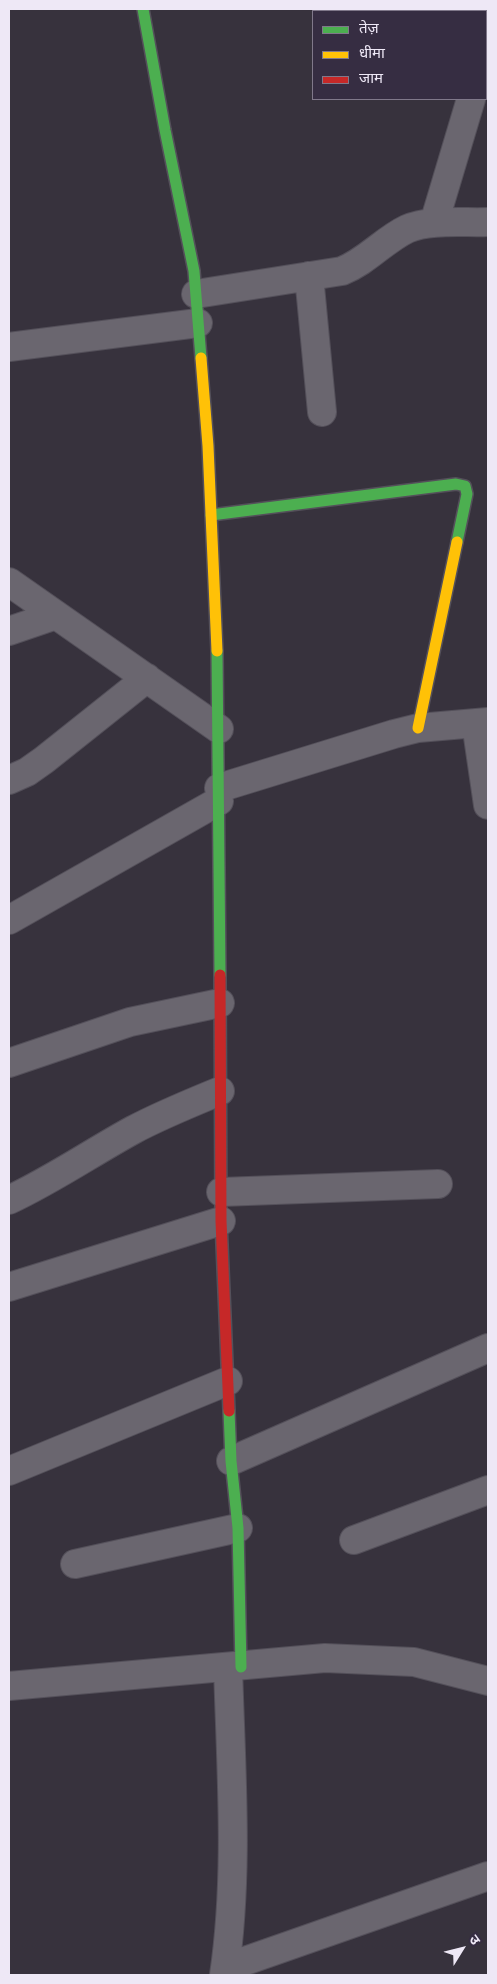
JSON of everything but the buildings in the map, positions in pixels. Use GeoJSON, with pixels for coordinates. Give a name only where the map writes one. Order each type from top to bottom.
{"type":"FeatureCollection","features":[{"type":"Feature","properties":{"kind":"street"},"geometry":{"type":"LineString","coordinates":[[143,9],[165,130],[194,271],[211,515],[218,678],[221,1221],[231,1461],[238,1528],[230,1933],[224,1972],[488,1876]]}},
{"type":"Feature","properties":{"kind":"street"},"geometry":{"type":"LineString","coordinates":[[434,223],[471,100]]}},
{"type":"Feature","properties":{"kind":"street"},"geometry":{"type":"LineString","coordinates":[[196,294],[342,271],[355,266],[409,228],[434,223],[488,222]]}},
{"type":"Feature","properties":{"kind":"street"},"geometry":{"type":"LineString","coordinates":[[309,276],[322,412]]}},
{"type":"Feature","properties":{"kind":"street"},"geometry":{"type":"LineString","coordinates":[[9,347],[198,323]]}},
{"type":"Feature","properties":{"kind":"street"},"geometry":{"type":"LineString","coordinates":[[211,515],[456,484],[465,486],[467,494],[418,728]]}},
{"type":"Feature","properties":{"kind":"street"},"geometry":{"type":"LineString","coordinates":[[9,582],[218,729]]}},
{"type":"Feature","properties":{"kind":"street"},"geometry":{"type":"LineString","coordinates":[[9,631],[56,615]]}},
{"type":"Feature","properties":{"kind":"street"},"geometry":{"type":"LineString","coordinates":[[9,780],[28,772],[147,678]]}},
{"type":"Feature","properties":{"kind":"street"},"geometry":{"type":"LineString","coordinates":[[9,920],[219,795],[418,728],[482,722],[488,805]]}},
{"type":"Feature","properties":{"kind":"street"},"geometry":{"type":"LineString","coordinates":[[9,1063],[130,1022],[220,1003]]}},
{"type":"Feature","properties":{"kind":"street"},"geometry":{"type":"LineString","coordinates":[[9,1200],[56,1176],[133,1130],[220,1091]]}},
{"type":"Feature","properties":{"kind":"street"},"geometry":{"type":"LineString","coordinates":[[221,1192],[438,1184]]}},
{"type":"Feature","properties":{"kind":"street"},"geometry":{"type":"LineString","coordinates":[[9,1287],[221,1221]]}},
{"type":"Feature","properties":{"kind":"street"},"geometry":{"type":"LineString","coordinates":[[231,1461],[488,1348]]}},
{"type":"Feature","properties":{"kind":"street"},"geometry":{"type":"LineString","coordinates":[[9,1470],[228,1381]]}},
{"type":"Feature","properties":{"kind":"street"},"geometry":{"type":"LineString","coordinates":[[354,1540],[488,1490]]}},
{"type":"Feature","properties":{"kind":"street"},"geometry":{"type":"LineString","coordinates":[[75,1564],[238,1528]]}},
{"type":"Feature","properties":{"kind":"street"},"geometry":{"type":"LineString","coordinates":[[9,1686],[325,1658],[414,1662],[488,1681]]}},
{"type":"Feature","properties":{"kind":"traffic: fast"},"geometry":{"type":"LineString","coordinates":[[143,9],[165,130],[194,271],[201,358]]}},
{"type":"Feature","properties":{"kind":"traffic: fast"},"geometry":{"type":"LineString","coordinates":[[211,515],[456,484],[465,486],[467,494],[457,542]]}},
{"type":"Feature","properties":{"kind":"traffic: fast"},"geometry":{"type":"LineString","coordinates":[[217,651],[220,975]]}},
{"type":"Feature","properties":{"kind":"traffic: fast"},"geometry":{"type":"LineString","coordinates":[[229,1411],[231,1461],[238,1528],[241,1667]]}},
{"type":"Feature","properties":{"kind":"traffic: slow"},"geometry":{"type":"LineString","coordinates":[[201,358],[208,446],[217,651]]}},
{"type":"Feature","properties":{"kind":"traffic: slow"},"geometry":{"type":"LineString","coordinates":[[418,728],[457,542]]}},
{"type":"Feature","properties":{"kind":"traffic: jam"},"geometry":{"type":"LineString","coordinates":[[220,975],[221,1221],[229,1411]]}}]}
